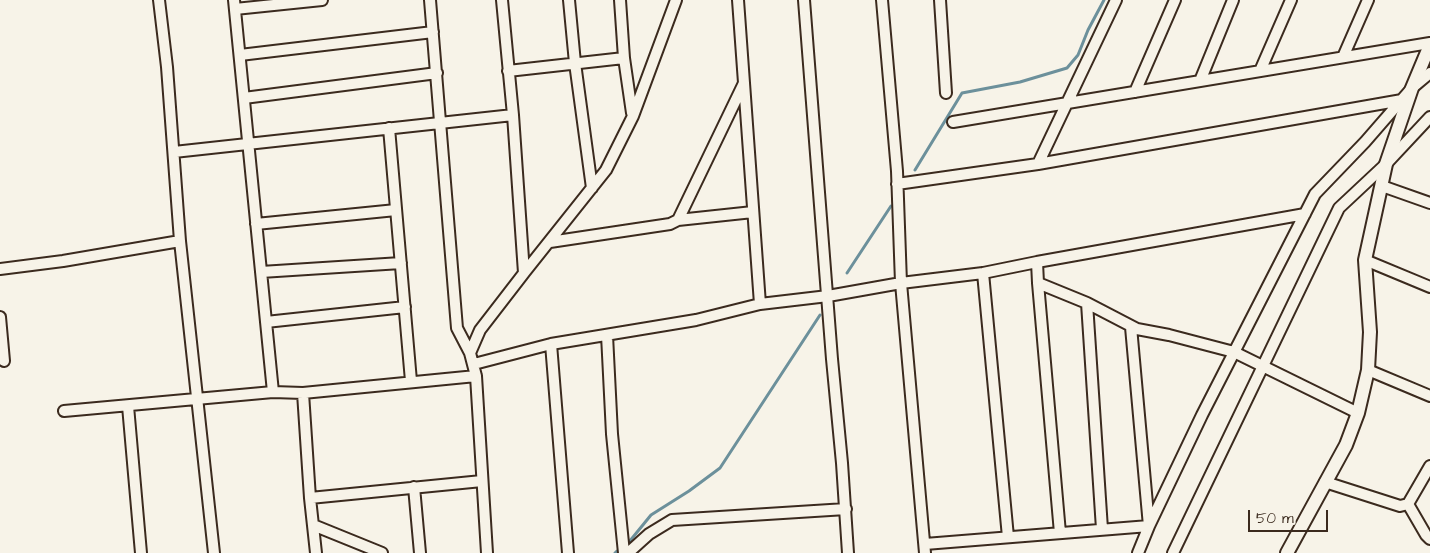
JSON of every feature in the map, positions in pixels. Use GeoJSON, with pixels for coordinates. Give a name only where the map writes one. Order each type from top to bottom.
{"type":"FeatureCollection","features":[{"type":"Feature","properties":{"kind":"street"},"geometry":{"type":"LineString","coordinates":[[160,0],[180,241],[214,553]]}},
{"type":"Feature","properties":{"kind":"street"},"geometry":{"type":"LineString","coordinates":[[273,392],[235,5],[322,0]]}},
{"type":"Feature","properties":{"kind":"street"},"geometry":{"type":"LineString","coordinates":[[430,0],[457,328],[474,364],[476,376],[487,553]]}},
{"type":"Feature","properties":{"kind":"street"},"geometry":{"type":"LineString","coordinates":[[502,0],[513,115],[524,273]]}},
{"type":"Feature","properties":{"kind":"street"},"geometry":{"type":"LineString","coordinates":[[569,0],[575,63],[592,188]]}},
{"type":"Feature","properties":{"kind":"street"},"geometry":{"type":"LineString","coordinates":[[620,0],[624,58],[633,116]]}},
{"type":"Feature","properties":{"kind":"street"},"geometry":{"type":"LineString","coordinates":[[470,354],[480,330],[606,170],[633,116],[676,0]]}},
{"type":"Feature","properties":{"kind":"street"},"geometry":{"type":"LineString","coordinates":[[738,0],[760,304]]}},
{"type":"Feature","properties":{"kind":"street"},"geometry":{"type":"LineString","coordinates":[[804,0],[848,553]]}},
{"type":"Feature","properties":{"kind":"street"},"geometry":{"type":"LineString","coordinates":[[882,0],[898,184],[902,283],[925,548],[1008,537],[1149,526]]}},
{"type":"Feature","properties":{"kind":"street"},"geometry":{"type":"LineString","coordinates":[[940,0],[946,93]]}},
{"type":"Feature","properties":{"kind":"street"},"geometry":{"type":"LineString","coordinates":[[1038,164],[1116,0]]}},
{"type":"Feature","properties":{"kind":"street"},"geometry":{"type":"LineString","coordinates":[[1135,92],[1175,0]]}},
{"type":"Feature","properties":{"kind":"street"},"geometry":{"type":"LineString","coordinates":[[1200,81],[1233,0]]}},
{"type":"Feature","properties":{"kind":"street"},"geometry":{"type":"LineString","coordinates":[[1260,71],[1291,0]]}},
{"type":"Feature","properties":{"kind":"street"},"geometry":{"type":"LineString","coordinates":[[1343,57],[1368,0]]}},
{"type":"Feature","properties":{"kind":"street"},"geometry":{"type":"LineString","coordinates":[[240,55],[433,32]]}},
{"type":"Feature","properties":{"kind":"street"},"geometry":{"type":"LineString","coordinates":[[953,122],[1430,44]]}},
{"type":"Feature","properties":{"kind":"street"},"geometry":{"type":"LineString","coordinates":[[1287,553],[1346,445],[1358,413],[1368,370],[1370,332],[1365,260],[1386,164],[1412,88],[1430,44]]}},
{"type":"Feature","properties":{"kind":"street"},"geometry":{"type":"LineString","coordinates":[[508,71],[624,58]]}},
{"type":"Feature","properties":{"kind":"street"},"geometry":{"type":"LineString","coordinates":[[244,98],[437,73]]}},
{"type":"Feature","properties":{"kind":"street"},"geometry":{"type":"LineString","coordinates":[[1138,553],[1149,526],[1234,352],[1315,194],[1365,142],[1412,88],[1430,73]]}},
{"type":"Feature","properties":{"kind":"street"},"geometry":{"type":"LineString","coordinates":[[678,220],[744,82]]}},
{"type":"Feature","properties":{"kind":"street"},"geometry":{"type":"LineString","coordinates":[[898,184],[1038,164],[1402,100]]}},
{"type":"Feature","properties":{"kind":"street"},"geometry":{"type":"LineString","coordinates":[[174,152],[513,115]]}},
{"type":"Feature","properties":{"kind":"street"},"geometry":{"type":"LineString","coordinates":[[1173,553],[1340,208],[1386,164],[1430,117]]}},
{"type":"Feature","properties":{"kind":"street"},"geometry":{"type":"LineString","coordinates":[[389,128],[411,381]]}},
{"type":"Feature","properties":{"kind":"street"},"geometry":{"type":"LineString","coordinates":[[1382,186],[1428,200]]}},
{"type":"Feature","properties":{"kind":"street"},"geometry":{"type":"LineString","coordinates":[[256,224],[396,210]]}},
{"type":"Feature","properties":{"kind":"street"},"geometry":{"type":"LineString","coordinates":[[550,242],[670,224],[678,220],[753,212]]}},
{"type":"Feature","properties":{"kind":"street"},"geometry":{"type":"LineString","coordinates":[[474,364],[551,344],[696,320],[760,304],[983,273],[1305,214]]}},
{"type":"Feature","properties":{"kind":"street"},"geometry":{"type":"LineString","coordinates":[[0,269],[63,261],[180,241]]}},
{"type":"Feature","properties":{"kind":"street"},"geometry":{"type":"LineString","coordinates":[[1365,260],[1430,287]]}},
{"type":"Feature","properties":{"kind":"street"},"geometry":{"type":"LineString","coordinates":[[1037,262],[1060,533]]}},
{"type":"Feature","properties":{"kind":"street"},"geometry":{"type":"LineString","coordinates":[[261,272],[401,263]]}},
{"type":"Feature","properties":{"kind":"street"},"geometry":{"type":"LineString","coordinates":[[983,273],[1008,537]]}},
{"type":"Feature","properties":{"kind":"street"},"geometry":{"type":"LineString","coordinates":[[1038,283],[1087,303],[1131,327],[1234,352],[1358,413]]}},
{"type":"Feature","properties":{"kind":"street"},"geometry":{"type":"LineString","coordinates":[[1087,303],[1102,529]]}},
{"type":"Feature","properties":{"kind":"street"},"geometry":{"type":"LineString","coordinates":[[266,322],[405,307]]}},
{"type":"Feature","properties":{"kind":"street"},"geometry":{"type":"LineString","coordinates":[[0,317],[4,361]]}},
{"type":"Feature","properties":{"kind":"street"},"geometry":{"type":"LineString","coordinates":[[1131,327],[1149,526]]}},
{"type":"Feature","properties":{"kind":"street"},"geometry":{"type":"LineString","coordinates":[[607,335],[612,434],[626,553]]}},
{"type":"Feature","properties":{"kind":"street"},"geometry":{"type":"LineString","coordinates":[[551,344],[568,553]]}},
{"type":"Feature","properties":{"kind":"street"},"geometry":{"type":"LineString","coordinates":[[1368,370],[1430,396]]}},
{"type":"Feature","properties":{"kind":"street"},"geometry":{"type":"LineString","coordinates":[[64,411],[273,392],[303,393],[476,376]]}},
{"type":"Feature","properties":{"kind":"street"},"geometry":{"type":"LineString","coordinates":[[303,393],[310,498],[316,553]]}},
{"type":"Feature","properties":{"kind":"street"},"geometry":{"type":"LineString","coordinates":[[128,406],[141,553]]}},
{"type":"Feature","properties":{"kind":"street"},"geometry":{"type":"LineString","coordinates":[[1326,482],[1400,506],[1408,504],[1430,466]]}},
{"type":"Feature","properties":{"kind":"street"},"geometry":{"type":"LineString","coordinates":[[310,498],[482,480]]}},
{"type":"Feature","properties":{"kind":"street"},"geometry":{"type":"LineString","coordinates":[[414,488],[420,553]]}},
{"type":"Feature","properties":{"kind":"street"},"geometry":{"type":"LineString","coordinates":[[1408,504],[1426,535],[1430,538]]}},
{"type":"Feature","properties":{"kind":"street"},"geometry":{"type":"LineString","coordinates":[[626,553],[649,534],[672,520],[846,509]]}},
{"type":"Feature","properties":{"kind":"street"},"geometry":{"type":"LineString","coordinates":[[313,525],[382,553]]}},
{"type":"Feature","properties":{"kind":"waterway"},"geometry":{"type":"LineString","coordinates":[[915,170],[962,93],[1020,82],[1067,68],[1078,55],[1088,30],[1104,0]]}},
{"type":"Feature","properties":{"kind":"waterway"},"geometry":{"type":"LineString","coordinates":[[847,273],[891,206]]}},
{"type":"Feature","properties":{"kind":"waterway"},"geometry":{"type":"LineString","coordinates":[[629,542],[651,515],[689,491],[720,468],[820,315]]}}]}
